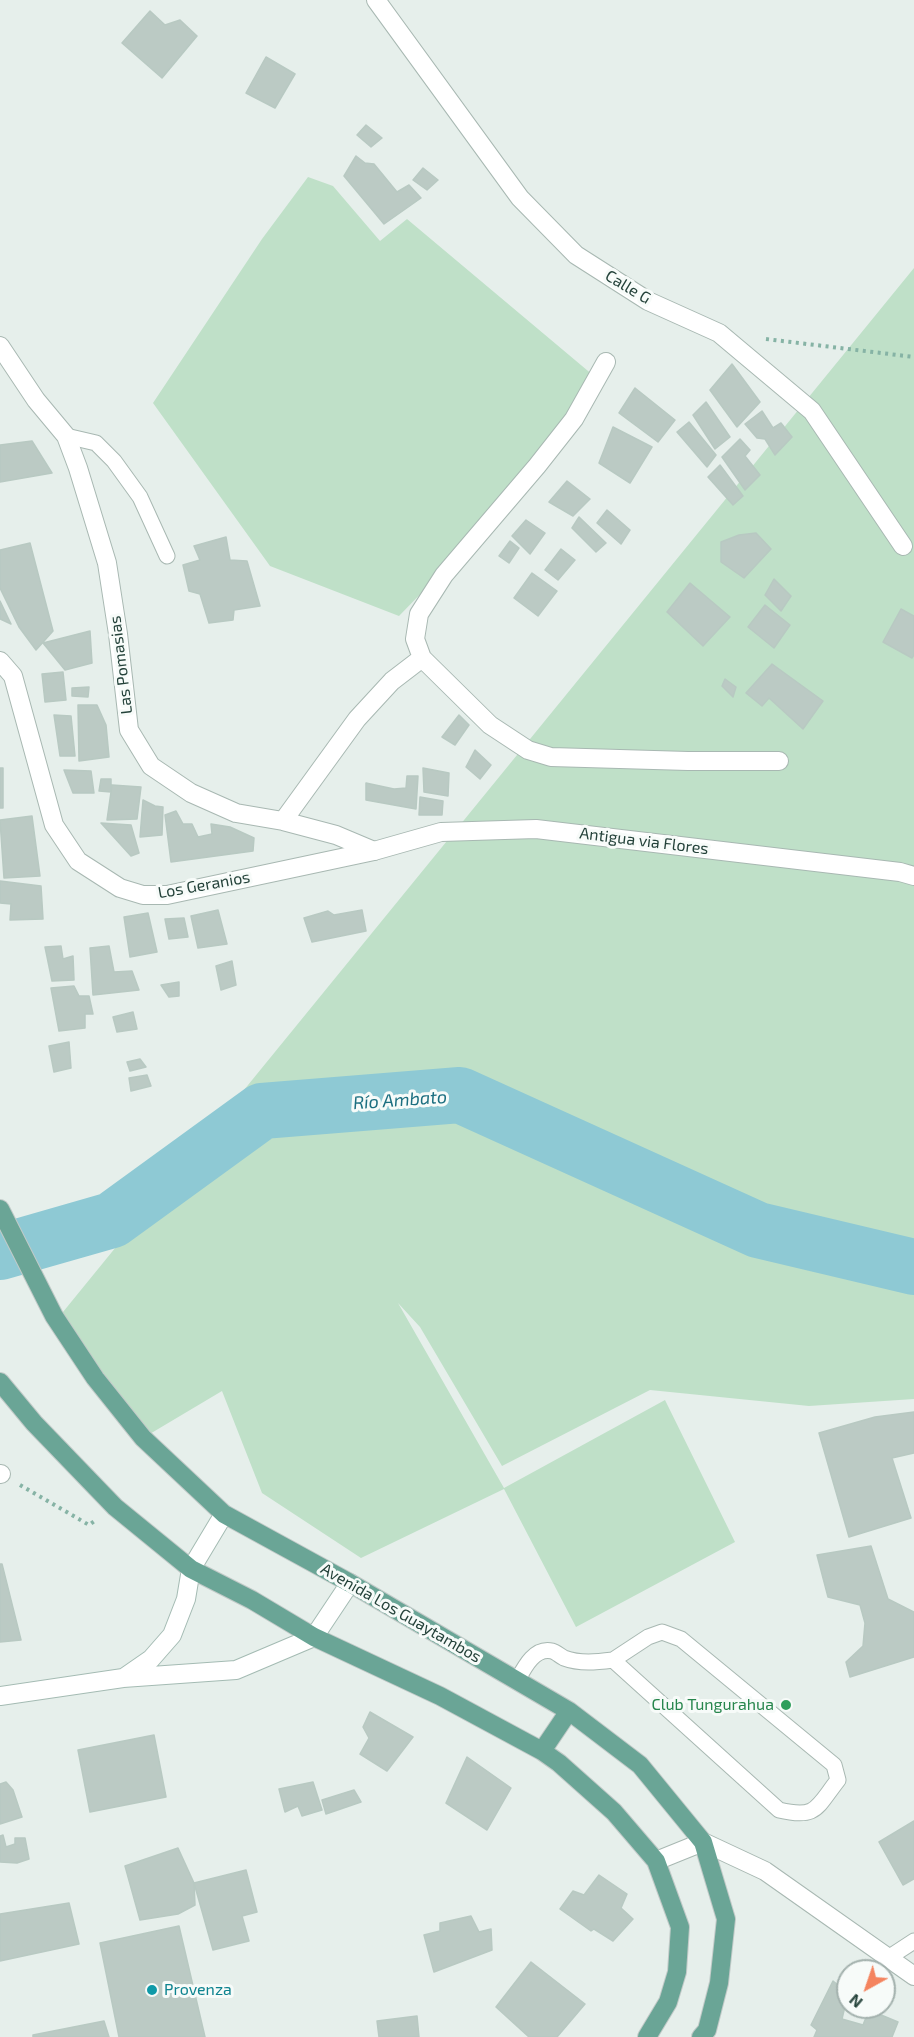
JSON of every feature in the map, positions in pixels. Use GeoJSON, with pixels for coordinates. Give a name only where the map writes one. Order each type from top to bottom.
{"type":"FeatureCollection","features":[{"type":"Feature","properties":{"kind":"main road","name":"Avenida Los Guaytambos"},"geometry":{"type":"LineString","coordinates":[[0,1209],[54,1316],[95,1377],[143,1438],[224,1514],[350,1583],[569,1711],[640,1765],[703,1842],[726,1919],[719,1983],[706,2030],[701,2037]]}},
{"type":"Feature","properties":{"kind":"main road"},"geometry":{"type":"LineString","coordinates":[[0,1382],[34,1424],[115,1507],[191,1569],[252,1600],[314,1637],[440,1696],[542,1751],[559,1763],[614,1812],[656,1861],[680,1927],[677,1972],[668,2002],[647,2037]]}},
{"type":"Feature","properties":{"kind":"main road"},"geometry":{"type":"LineString","coordinates":[[542,1751],[569,1711]]}},
{"type":"Feature","properties":{"kind":"street","name":"Calle G"},"geometry":{"type":"LineString","coordinates":[[376,0],[520,198],[576,255],[648,301],[719,333],[812,411],[903,546]]}},
{"type":"Feature","properties":{"kind":"street","name":"Las Pomasias"},"geometry":{"type":"LineString","coordinates":[[0,346],[36,400],[66,436],[107,563],[129,730],[151,766],[191,793],[236,813],[283,821],[336,835],[374,851]]}},
{"type":"Feature","properties":{"kind":"street"},"geometry":{"type":"LineString","coordinates":[[606,362],[574,419],[444,575],[418,614],[415,639],[422,658],[490,725],[528,750],[543,755],[614,760],[779,761]]}},
{"type":"Feature","properties":{"kind":"street"},"geometry":{"type":"LineString","coordinates":[[283,821],[357,719],[392,681],[422,658]]}},
{"type":"Feature","properties":{"kind":"street","name":"Los Geranios"},"geometry":{"type":"LineString","coordinates":[[0,661],[13,676],[54,825],[78,861],[120,888],[143,895],[167,895],[374,851]]}},
{"type":"Feature","properties":{"kind":"street","name":"Antigua via Flores"},"geometry":{"type":"LineString","coordinates":[[374,851],[441,832],[536,829],[900,872],[914,876]]}},
{"type":"Feature","properties":{"kind":"street"},"geometry":{"type":"LineString","coordinates":[[123,1678],[152,1659],[172,1635],[186,1599],[191,1569],[224,1514]]}},
{"type":"Feature","properties":{"kind":"street"},"geometry":{"type":"LineString","coordinates":[[0,1696],[123,1678],[236,1670],[314,1637],[350,1583]]}},
{"type":"Feature","properties":{"kind":"street"},"geometry":{"type":"LineString","coordinates":[[656,1861],[703,1842],[765,1871],[914,1976]]}},
{"type":"Feature","properties":{"kind":"lane"},"geometry":{"type":"LineString","coordinates":[[66,436],[96,443],[114,461],[140,497],[167,556]]}},
{"type":"Feature","properties":{"kind":"lane"},"geometry":{"type":"LineString","coordinates":[[517,1681],[537,1653],[551,1651],[565,1658],[581,1661],[613,1660],[648,1637],[662,1632],[681,1639],[834,1765],[837,1780],[814,1810],[799,1814],[779,1810],[613,1660]]}},
{"type":"Feature","properties":{"kind":"lane"},"geometry":{"type":"LineString","coordinates":[[888,1958],[914,1941]]}},
{"type":"Feature","properties":{"kind":"path"},"geometry":{"type":"LineString","coordinates":[[765,339],[914,357]]}},
{"type":"Feature","properties":{"kind":"path"},"geometry":{"type":"LineString","coordinates":[[1,1474],[89,1525],[115,1507]]}},
{"type":"Feature","properties":{"kind":"green space"},"geometry":{"type":"Polygon","coordinates":[[[308,177],[333,186],[380,241],[407,219],[594,376],[512,500],[399,616],[270,566],[153,403],[262,239],[308,177]]]}},
{"type":"Feature","properties":{"kind":"green space"},"geometry":{"type":"Polygon","coordinates":[[[914,268],[914,1399],[809,1406],[650,1390],[502,1466],[420,1327],[398,1303],[504,1488],[665,1400],[735,1542],[576,1627],[504,1489],[361,1558],[262,1493],[222,1391],[143,1438],[54,1323],[914,268]]]}},
{"type":"Feature","properties":{"kind":"building"},"geometry":{"type":"Polygon","coordinates":[[[150,11],[165,25],[180,20],[197,36],[162,78],[122,43],[150,11]]]}},
{"type":"Feature","properties":{"kind":"building"},"geometry":{"type":"Polygon","coordinates":[[[266,57],[295,74],[275,108],[246,93],[266,57]]]}},
{"type":"Feature","properties":{"kind":"building"},"geometry":{"type":"Polygon","coordinates":[[[366,125],[382,138],[371,147],[357,135],[366,125]]]}},
{"type":"Feature","properties":{"kind":"building"},"geometry":{"type":"Polygon","coordinates":[[[356,156],[365,163],[374,164],[397,192],[409,185],[421,198],[384,224],[344,176],[356,156]]]}},
{"type":"Feature","properties":{"kind":"building"},"geometry":{"type":"Polygon","coordinates":[[[423,168],[438,180],[427,190],[413,180],[423,168]]]}},
{"type":"Feature","properties":{"kind":"building"},"geometry":{"type":"Polygon","coordinates":[[[732,364],[760,402],[737,427],[710,390],[732,364]]]}},
{"type":"Feature","properties":{"kind":"building"},"geometry":{"type":"Polygon","coordinates":[[[635,388],[675,420],[658,442],[619,413],[635,388]]]}},
{"type":"Feature","properties":{"kind":"building"},"geometry":{"type":"Polygon","coordinates":[[[706,402],[730,437],[715,449],[693,415],[706,402]]]}},
{"type":"Feature","properties":{"kind":"building"},"geometry":{"type":"Polygon","coordinates":[[[762,411],[773,428],[781,423],[792,437],[775,455],[765,439],[757,438],[745,424],[762,411]]]}},
{"type":"Feature","properties":{"kind":"building"},"geometry":{"type":"Polygon","coordinates":[[[689,422],[716,455],[707,467],[677,432],[689,422]]]}},
{"type":"Feature","properties":{"kind":"building"},"geometry":{"type":"Polygon","coordinates":[[[613,427],[652,447],[630,483],[599,463],[613,427]]]}},
{"type":"Feature","properties":{"kind":"building"},"geometry":{"type":"Polygon","coordinates":[[[740,439],[750,450],[745,456],[760,475],[745,490],[722,457],[740,439]]]}},
{"type":"Feature","properties":{"kind":"building"},"geometry":{"type":"Polygon","coordinates":[[[32,441],[52,473],[0,482],[0,445],[32,441]]]}},
{"type":"Feature","properties":{"kind":"building"},"geometry":{"type":"Polygon","coordinates":[[[720,465],[743,496],[733,505],[708,477],[720,465]]]}},
{"type":"Feature","properties":{"kind":"building"},"geometry":{"type":"Polygon","coordinates":[[[567,481],[590,499],[573,516],[549,502],[567,481]]]}},
{"type":"Feature","properties":{"kind":"building"},"geometry":{"type":"Polygon","coordinates":[[[607,510],[630,530],[621,544],[597,523],[607,510]]]}},
{"type":"Feature","properties":{"kind":"building"},"geometry":{"type":"Polygon","coordinates":[[[579,517],[606,543],[596,552],[572,528],[579,517]]]}},
{"type":"Feature","properties":{"kind":"building"},"geometry":{"type":"Polygon","coordinates":[[[526,520],[545,533],[530,554],[512,536],[526,520]]]}},
{"type":"Feature","properties":{"kind":"building"},"geometry":{"type":"Polygon","coordinates":[[[756,533],[771,549],[744,578],[721,562],[721,542],[739,535],[756,533]]]}},
{"type":"Feature","properties":{"kind":"building"},"geometry":{"type":"Polygon","coordinates":[[[226,537],[230,560],[247,561],[260,606],[234,610],[233,620],[209,623],[200,594],[189,591],[183,565],[200,560],[194,546],[226,537]]]}},
{"type":"Feature","properties":{"kind":"building"},"geometry":{"type":"Polygon","coordinates":[[[510,541],[519,548],[509,563],[499,556],[510,541]]]}},
{"type":"Feature","properties":{"kind":"building"},"geometry":{"type":"Polygon","coordinates":[[[30,543],[53,631],[36,650],[19,627],[0,588],[0,550],[30,543]]]}},
{"type":"Feature","properties":{"kind":"building"},"geometry":{"type":"Polygon","coordinates":[[[561,549],[575,560],[558,580],[545,570],[561,549]]]}},
{"type":"Feature","properties":{"kind":"building"},"geometry":{"type":"Polygon","coordinates":[[[532,573],[557,591],[538,616],[514,598],[532,573]]]}},
{"type":"Feature","properties":{"kind":"building"},"geometry":{"type":"Polygon","coordinates":[[[774,579],[791,596],[781,611],[765,595],[774,579]]]}},
{"type":"Feature","properties":{"kind":"building"},"geometry":{"type":"Polygon","coordinates":[[[690,583],[730,617],[703,646],[667,612],[690,583]]]}},
{"type":"Feature","properties":{"kind":"building"},"geometry":{"type":"Polygon","coordinates":[[[0,601],[11,624],[0,619],[0,601]]]}},
{"type":"Feature","properties":{"kind":"building"},"geometry":{"type":"Polygon","coordinates":[[[765,605],[790,625],[774,648],[748,627],[765,605]]]}},
{"type":"Feature","properties":{"kind":"building"},"geometry":{"type":"Polygon","coordinates":[[[901,609],[914,616],[914,655],[912,658],[883,642],[901,609]]]}},
{"type":"Feature","properties":{"kind":"building"},"geometry":{"type":"Polygon","coordinates":[[[90,631],[92,663],[65,670],[43,643],[90,631]]]}},
{"type":"Feature","properties":{"kind":"building"},"geometry":{"type":"Polygon","coordinates":[[[772,664],[823,701],[803,729],[769,698],[762,706],[746,693],[772,664]]]}},
{"type":"Feature","properties":{"kind":"building"},"geometry":{"type":"Polygon","coordinates":[[[63,672],[66,700],[45,702],[42,674],[63,672]]]}},
{"type":"Feature","properties":{"kind":"building"},"geometry":{"type":"Polygon","coordinates":[[[725,679],[736,687],[733,697],[722,686],[725,679]]]}},
{"type":"Feature","properties":{"kind":"building"},"geometry":{"type":"Polygon","coordinates":[[[89,687],[88,697],[72,696],[72,688],[89,687]]]}},
{"type":"Feature","properties":{"kind":"building"},"geometry":{"type":"Polygon","coordinates":[[[78,705],[97,705],[106,725],[109,757],[79,761],[78,705]]]}},
{"type":"Feature","properties":{"kind":"building"},"geometry":{"type":"Polygon","coordinates":[[[54,715],[71,716],[75,756],[60,756],[54,715]]]}},
{"type":"Feature","properties":{"kind":"building"},"geometry":{"type":"Polygon","coordinates":[[[459,715],[469,725],[455,745],[442,737],[459,715]]]}},
{"type":"Feature","properties":{"kind":"building"},"geometry":{"type":"Polygon","coordinates":[[[475,750],[491,765],[480,779],[466,767],[475,750]]]}},
{"type":"Feature","properties":{"kind":"building"},"geometry":{"type":"Polygon","coordinates":[[[0,768],[3,768],[3,808],[0,808],[0,768]]]}},
{"type":"Feature","properties":{"kind":"building"},"geometry":{"type":"Polygon","coordinates":[[[423,768],[449,773],[448,796],[424,792],[423,768]]]}},
{"type":"Feature","properties":{"kind":"building"},"geometry":{"type":"Polygon","coordinates":[[[64,770],[91,771],[94,793],[73,793],[64,770]]]}},
{"type":"Feature","properties":{"kind":"building"},"geometry":{"type":"Polygon","coordinates":[[[407,776],[418,776],[416,809],[366,800],[366,783],[394,789],[406,788],[407,776]]]}},
{"type":"Feature","properties":{"kind":"building"},"geometry":{"type":"Polygon","coordinates":[[[101,779],[111,779],[111,792],[99,791],[101,779]]]}},
{"type":"Feature","properties":{"kind":"building"},"geometry":{"type":"Polygon","coordinates":[[[112,785],[141,787],[137,819],[107,820],[112,785]]]}},
{"type":"Feature","properties":{"kind":"building"},"geometry":{"type":"Polygon","coordinates":[[[420,797],[443,801],[442,815],[419,815],[420,797]]]}},
{"type":"Feature","properties":{"kind":"building"},"geometry":{"type":"Polygon","coordinates":[[[143,800],[163,807],[162,835],[140,837],[143,800]]]}},
{"type":"Feature","properties":{"kind":"building"},"geometry":{"type":"Polygon","coordinates":[[[176,811],[183,824],[192,824],[198,837],[212,834],[211,824],[230,827],[254,838],[253,851],[171,862],[165,815],[176,811]]]}},
{"type":"Feature","properties":{"kind":"building"},"geometry":{"type":"Polygon","coordinates":[[[32,816],[40,876],[4,878],[0,820],[32,816]]]}},
{"type":"Feature","properties":{"kind":"building"},"geometry":{"type":"Polygon","coordinates":[[[101,823],[131,825],[139,853],[131,856],[101,823]]]}},
{"type":"Feature","properties":{"kind":"building"},"geometry":{"type":"Polygon","coordinates":[[[0,881],[41,886],[43,919],[10,920],[11,904],[0,903],[0,881]]]}},
{"type":"Feature","properties":{"kind":"building"},"geometry":{"type":"Polygon","coordinates":[[[218,910],[227,944],[198,948],[191,916],[218,910]]]}},
{"type":"Feature","properties":{"kind":"building"},"geometry":{"type":"Polygon","coordinates":[[[362,910],[366,931],[312,942],[304,918],[328,911],[334,915],[362,910]]]}},
{"type":"Feature","properties":{"kind":"building"},"geometry":{"type":"Polygon","coordinates":[[[148,913],[157,952],[130,957],[124,917],[148,913]]]}},
{"type":"Feature","properties":{"kind":"building"},"geometry":{"type":"Polygon","coordinates":[[[184,918],[188,937],[169,939],[165,919],[184,918]]]}},
{"type":"Feature","properties":{"kind":"building"},"geometry":{"type":"Polygon","coordinates":[[[61,946],[63,959],[73,956],[74,980],[52,981],[45,947],[61,946]]]}},
{"type":"Feature","properties":{"kind":"building"},"geometry":{"type":"Polygon","coordinates":[[[109,946],[114,972],[132,971],[139,990],[93,995],[90,948],[109,946]]]}},
{"type":"Feature","properties":{"kind":"building"},"geometry":{"type":"Polygon","coordinates":[[[232,961],[236,985],[221,990],[216,966],[232,961]]]}},
{"type":"Feature","properties":{"kind":"building"},"geometry":{"type":"Polygon","coordinates":[[[179,982],[179,996],[169,997],[161,985],[179,982]]]}},
{"type":"Feature","properties":{"kind":"building"},"geometry":{"type":"Polygon","coordinates":[[[74,986],[79,996],[89,996],[93,1014],[85,1014],[85,1028],[59,1031],[51,988],[74,986]]]}},
{"type":"Feature","properties":{"kind":"building"},"geometry":{"type":"Polygon","coordinates":[[[133,1012],[137,1029],[117,1032],[113,1017],[133,1012]]]}},
{"type":"Feature","properties":{"kind":"building"},"geometry":{"type":"Polygon","coordinates":[[[69,1042],[71,1068],[54,1072],[49,1046],[69,1042]]]}},
{"type":"Feature","properties":{"kind":"building"},"geometry":{"type":"Polygon","coordinates":[[[140,1059],[146,1067],[130,1071],[127,1062],[140,1059]]]}},
{"type":"Feature","properties":{"kind":"building"},"geometry":{"type":"Polygon","coordinates":[[[147,1075],[151,1086],[131,1091],[129,1078],[147,1075]]]}},
{"type":"Feature","properties":{"kind":"building"},"geometry":{"type":"Polygon","coordinates":[[[914,1412],[914,1453],[892,1458],[911,1518],[849,1537],[819,1433],[875,1417],[914,1412]]]}},
{"type":"Feature","properties":{"kind":"building"},"geometry":{"type":"Polygon","coordinates":[[[871,1546],[888,1599],[914,1612],[914,1657],[850,1677],[846,1662],[863,1646],[865,1623],[860,1605],[828,1597],[817,1555],[871,1546]]]}},
{"type":"Feature","properties":{"kind":"building"},"geometry":{"type":"Polygon","coordinates":[[[0,1564],[2,1564],[21,1640],[0,1642],[0,1564]]]}},
{"type":"Feature","properties":{"kind":"building"},"geometry":{"type":"Polygon","coordinates":[[[370,1712],[413,1737],[387,1771],[360,1754],[369,1738],[363,1727],[370,1712]]]}},
{"type":"Feature","properties":{"kind":"building"},"geometry":{"type":"Polygon","coordinates":[[[154,1735],[166,1797],[90,1812],[78,1750],[154,1735]]]}},
{"type":"Feature","properties":{"kind":"building"},"geometry":{"type":"Polygon","coordinates":[[[467,1757],[511,1788],[487,1830],[446,1803],[467,1757]]]}},
{"type":"Feature","properties":{"kind":"building"},"geometry":{"type":"Polygon","coordinates":[[[6,1782],[13,1790],[22,1817],[0,1824],[0,1784],[6,1782]]]}},
{"type":"Feature","properties":{"kind":"building"},"geometry":{"type":"Polygon","coordinates":[[[313,1782],[322,1810],[302,1816],[298,1806],[285,1812],[279,1789],[313,1782]]]}},
{"type":"Feature","properties":{"kind":"building"},"geometry":{"type":"Polygon","coordinates":[[[354,1790],[361,1802],[326,1814],[322,1800],[354,1790]]]}},
{"type":"Feature","properties":{"kind":"building"},"geometry":{"type":"Polygon","coordinates":[[[914,1821],[914,1879],[903,1885],[879,1842],[914,1821]]]}},
{"type":"Feature","properties":{"kind":"building"},"geometry":{"type":"Polygon","coordinates":[[[3,1835],[6,1847],[15,1844],[15,1838],[25,1838],[29,1859],[17,1863],[0,1862],[0,1836],[3,1835]]]}},
{"type":"Feature","properties":{"kind":"building"},"geometry":{"type":"Polygon","coordinates":[[[178,1848],[194,1883],[195,1905],[178,1914],[140,1920],[125,1866],[178,1848]]]}},
{"type":"Feature","properties":{"kind":"building"},"geometry":{"type":"Polygon","coordinates":[[[246,1870],[257,1912],[242,1916],[249,1941],[213,1950],[194,1883],[246,1870]]]}},
{"type":"Feature","properties":{"kind":"building"},"geometry":{"type":"Polygon","coordinates":[[[599,1875],[627,1894],[621,1908],[633,1919],[613,1941],[594,1929],[591,1931],[560,1909],[573,1891],[584,1895],[599,1875]]]}},
{"type":"Feature","properties":{"kind":"building"},"geometry":{"type":"Polygon","coordinates":[[[69,1903],[79,1944],[0,1961],[0,1914],[69,1903]]]}},
{"type":"Feature","properties":{"kind":"building"},"geometry":{"type":"Polygon","coordinates":[[[471,1916],[479,1932],[491,1929],[492,1950],[434,1972],[424,1935],[440,1931],[440,1923],[471,1916]]]}},
{"type":"Feature","properties":{"kind":"building","name":"Provenza"},"geometry":{"type":"Polygon","coordinates":[[[179,1926],[205,2037],[119,2037],[100,1943],[179,1926]]]}},
{"type":"Feature","properties":{"kind":"building"},"geometry":{"type":"Polygon","coordinates":[[[531,1962],[585,2004],[557,2037],[529,2037],[496,2007],[531,1962]]]}},
{"type":"Feature","properties":{"kind":"building"},"geometry":{"type":"Polygon","coordinates":[[[833,1981],[836,1983],[836,2019],[863,2025],[865,2019],[891,2019],[898,2022],[892,2037],[814,2037],[817,2030],[811,2025],[833,1981]]]}},
{"type":"Feature","properties":{"kind":"building"},"geometry":{"type":"Polygon","coordinates":[[[417,2016],[419,2037],[379,2037],[377,2021],[417,2016]]]}},
{"type":"Feature","properties":{"kind":"building"},"geometry":{"type":"Polygon","coordinates":[[[104,2021],[109,2037],[33,2037],[33,2035],[104,2021]]]}},
{"type":"Feature","properties":{"kind":"waterway","name":"Río Ambato"},"geometry":{"type":"LineString","coordinates":[[0,1252],[112,1220],[262,1111],[460,1095],[758,1230],[914,1267]]}},
{"type":"Feature","properties":{"kind":"place","name":"Club Tungurahua"},"geometry":{"type":"Point","coordinates":[786,1705]}},
{"type":"Feature","properties":{"kind":"place","name":"Provenza"},"geometry":{"type":"Point","coordinates":[152,1990]}}]}
